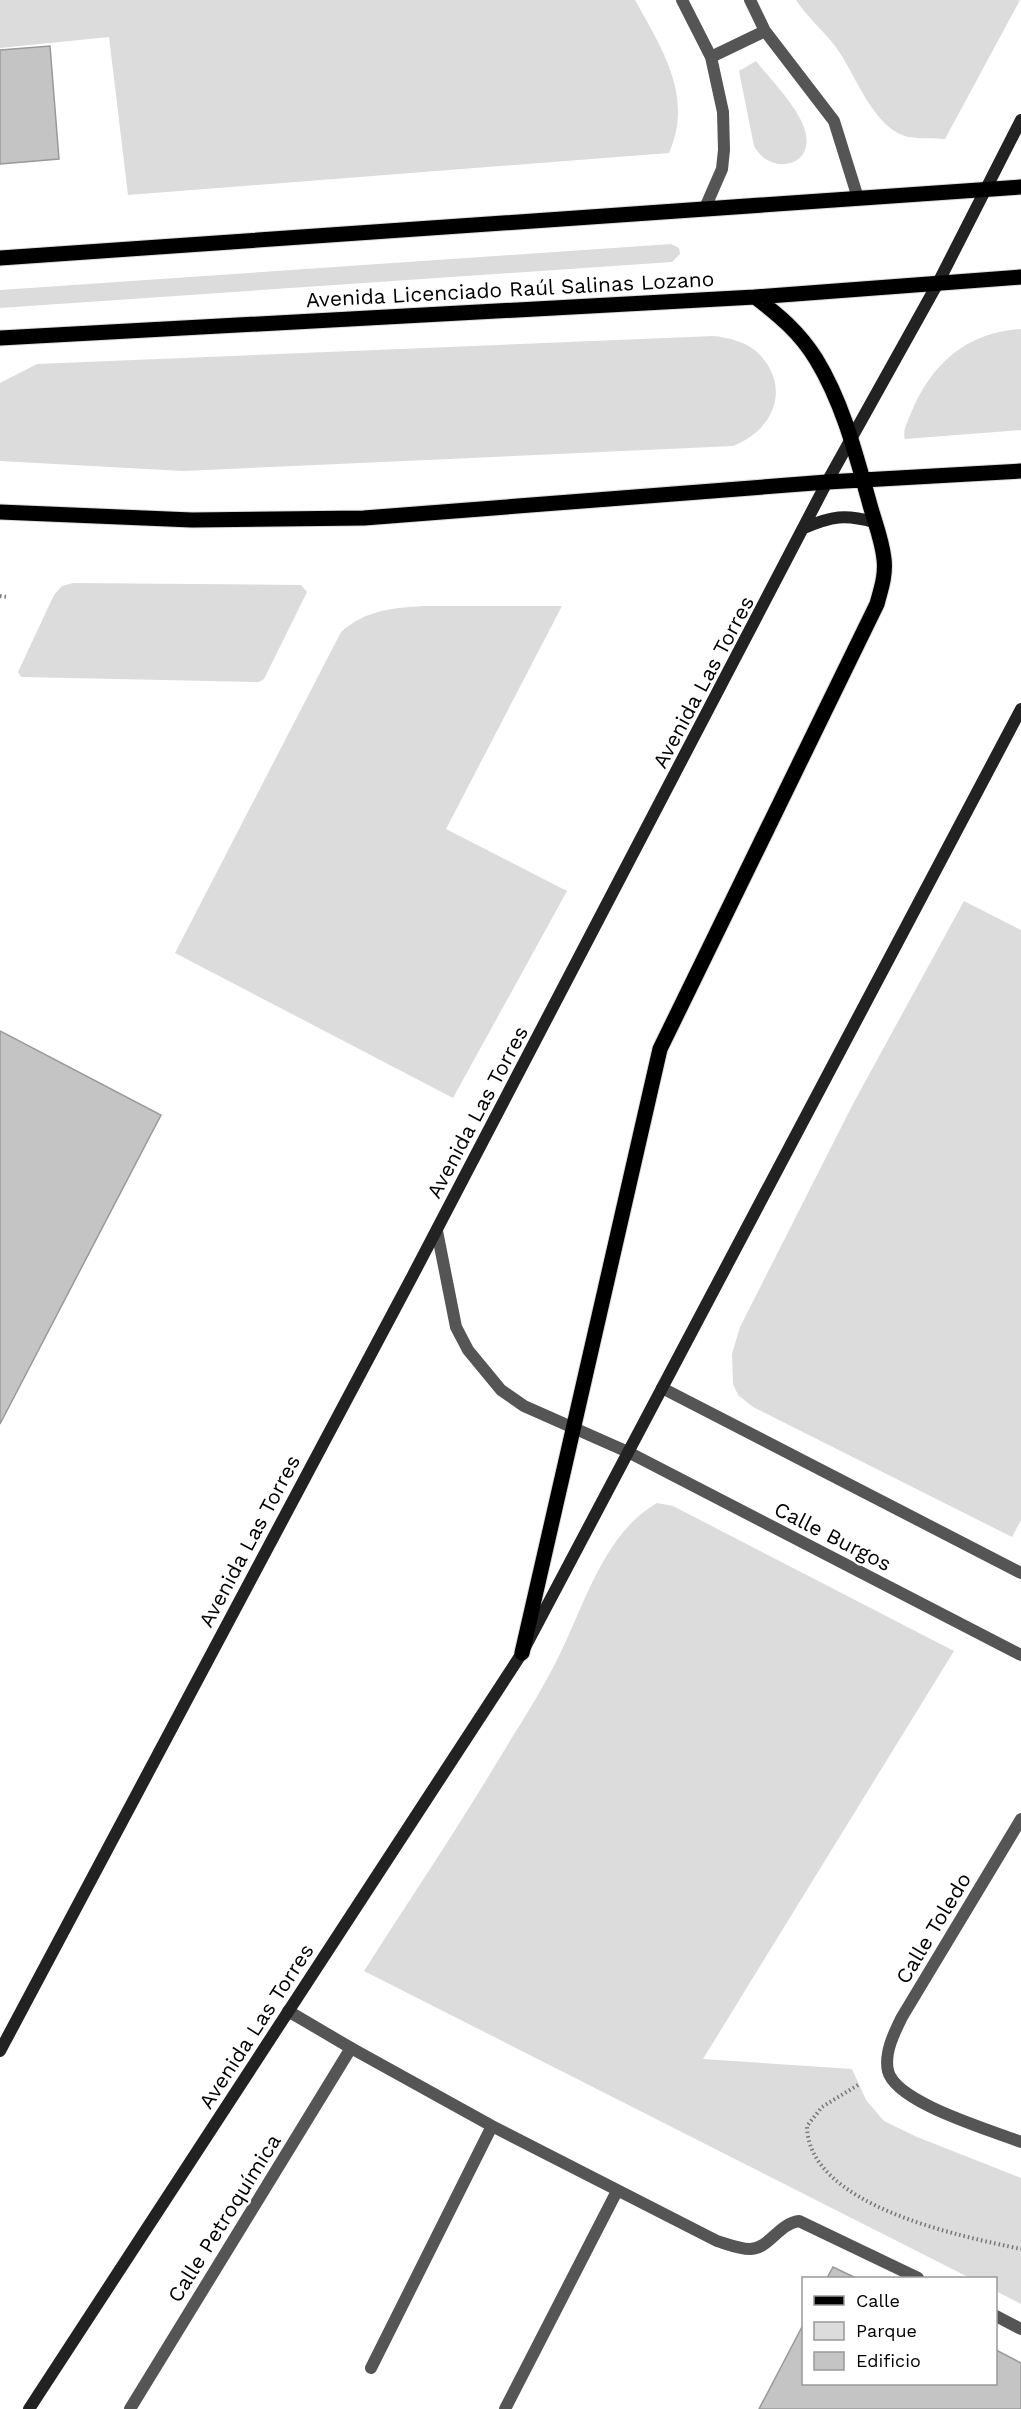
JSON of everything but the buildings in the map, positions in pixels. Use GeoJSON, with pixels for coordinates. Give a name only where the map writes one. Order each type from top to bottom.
{"type":"FeatureCollection","features":[{"type":"Feature","properties":{"kind":"main road"},"geometry":{"type":"LineString","coordinates":[[985,189],[1021,120]]}},
{"type":"Feature","properties":{"kind":"main road"},"geometry":{"type":"LineString","coordinates":[[0,258],[1021,187]]}},
{"type":"Feature","properties":{"kind":"main road","name":"Avenida Las Torres"},"geometry":{"type":"LineString","coordinates":[[0,2051],[437,1231],[827,482],[939,281],[985,189]]}},
{"type":"Feature","properties":{"kind":"main road","name":"Avenida Licenciado Raúl Salinas Lozano"},"geometry":{"type":"LineString","coordinates":[[0,338],[755,297],[939,281],[1021,277]]}},
{"type":"Feature","properties":{"kind":"main road"},"geometry":{"type":"LineString","coordinates":[[522,1653],[660,1049],[877,604],[884,577],[884,560],[851,437],[816,359],[784,318],[755,297]]}},
{"type":"Feature","properties":{"kind":"main road"},"geometry":{"type":"LineString","coordinates":[[0,512],[192,520],[364,518],[827,482],[1021,471]]}},
{"type":"Feature","properties":{"kind":"main road"},"geometry":{"type":"LineString","coordinates":[[804,528],[828,518],[851,516],[874,522]]}},
{"type":"Feature","properties":{"kind":"main road","name":"Avenida Las Torres"},"geometry":{"type":"LineString","coordinates":[[29,2409],[522,1653],[1021,709]]}},
{"type":"Feature","properties":{"kind":"street"},"geometry":{"type":"LineString","coordinates":[[682,0],[711,57],[723,112],[722,168],[705,208]]}},
{"type":"Feature","properties":{"kind":"street"},"geometry":{"type":"LineString","coordinates":[[750,0],[765,31],[834,122],[858,198]]}},
{"type":"Feature","properties":{"kind":"street"},"geometry":{"type":"LineString","coordinates":[[711,57],[765,31]]}},
{"type":"Feature","properties":{"kind":"street","name":"Calle Burgos"},"geometry":{"type":"LineString","coordinates":[[437,1231],[456,1327],[468,1350],[501,1390],[524,1407],[628,1452],[1021,1655]]}},
{"type":"Feature","properties":{"kind":"street"},"geometry":{"type":"LineString","coordinates":[[662,1388],[1021,1574]]}},
{"type":"Feature","properties":{"kind":"street","name":"Calle Toledo"},"geometry":{"type":"LineString","coordinates":[[1021,1819],[902,2017],[891,2043],[888,2061],[892,2079],[909,2097],[1021,2142]]}},
{"type":"Feature","properties":{"kind":"street"},"geometry":{"type":"LineString","coordinates":[[288,2011],[492,2126],[717,2241],[750,2249],[762,2246],[781,2228],[798,2222],[916,2277]]}},
{"type":"Feature","properties":{"kind":"street","name":"Calle Petroquímica"},"geometry":{"type":"LineString","coordinates":[[130,2409],[351,2048]]}},
{"type":"Feature","properties":{"kind":"street"},"geometry":{"type":"LineString","coordinates":[[371,2368],[492,2126]]}},
{"type":"Feature","properties":{"kind":"street"},"geometry":{"type":"LineString","coordinates":[[505,2409],[617,2191]]}},
{"type":"Feature","properties":{"kind":"street"},"geometry":{"type":"LineString","coordinates":[[997,2317],[1021,2329]]}},
{"type":"Feature","properties":{"kind":"path"},"geometry":{"type":"LineString","coordinates":[[0,596],[7,597]]}},
{"type":"Feature","properties":{"kind":"path"},"geometry":{"type":"LineString","coordinates":[[858,2085],[822,2107],[807,2127],[811,2152],[821,2168],[838,2183],[867,2200],[925,2227],[969,2239],[1021,2249]]}},
{"type":"Feature","properties":{"kind":"green space"},"geometry":{"type":"Polygon","coordinates":[[[0,0],[635,0],[672,74],[678,112],[676,132],[669,153],[128,195],[109,37],[0,48],[0,0]]]}},
{"type":"Feature","properties":{"kind":"green space"},"geometry":{"type":"Polygon","coordinates":[[[796,0],[1020,0],[945,139],[909,137],[896,132],[885,123],[866,98],[835,46],[796,0]]]}},
{"type":"Feature","properties":{"kind":"green space"},"geometry":{"type":"Polygon","coordinates":[[[756,61],[799,116],[806,135],[803,155],[788,164],[769,161],[754,146],[739,71],[756,61]]]}},
{"type":"Feature","properties":{"kind":"green space"},"geometry":{"type":"Polygon","coordinates":[[[671,244],[679,248],[680,254],[672,262],[0,308],[0,290],[671,244]]]}},
{"type":"Feature","properties":{"kind":"green space"},"geometry":{"type":"Polygon","coordinates":[[[1021,329],[1021,430],[905,439],[906,426],[919,395],[940,366],[953,354],[984,336],[1021,329]]]}},
{"type":"Feature","properties":{"kind":"green space"},"geometry":{"type":"Polygon","coordinates":[[[714,336],[738,341],[754,349],[768,366],[774,380],[776,393],[774,406],[768,419],[759,430],[733,446],[183,471],[0,461],[0,383],[37,364],[714,336]]]}},
{"type":"Feature","properties":{"kind":"green space"},"geometry":{"type":"Polygon","coordinates":[[[73,583],[301,585],[307,592],[264,679],[259,682],[21,677],[18,672],[54,595],[62,586],[73,583]]]}},
{"type":"Feature","properties":{"kind":"green space"},"geometry":{"type":"Polygon","coordinates":[[[424,606],[562,606],[446,829],[567,891],[453,1098],[175,953],[341,632],[370,615],[390,609],[424,606]]]}},
{"type":"Feature","properties":{"kind":"green space"},"geometry":{"type":"Polygon","coordinates":[[[964,901],[1021,930],[1021,1520],[1012,1537],[753,1407],[738,1395],[733,1384],[732,1354],[740,1327],[854,1102],[964,901]]]}},
{"type":"Feature","properties":{"kind":"green space"},"geometry":{"type":"Polygon","coordinates":[[[657,1503],[673,1506],[954,1651],[703,2059],[852,2069],[866,2100],[884,2121],[917,2137],[1021,2178],[1021,2304],[997,2292],[997,2277],[968,2277],[364,1971],[464,1816],[536,1698],[609,1552],[639,1516],[657,1503]]]}}]}
